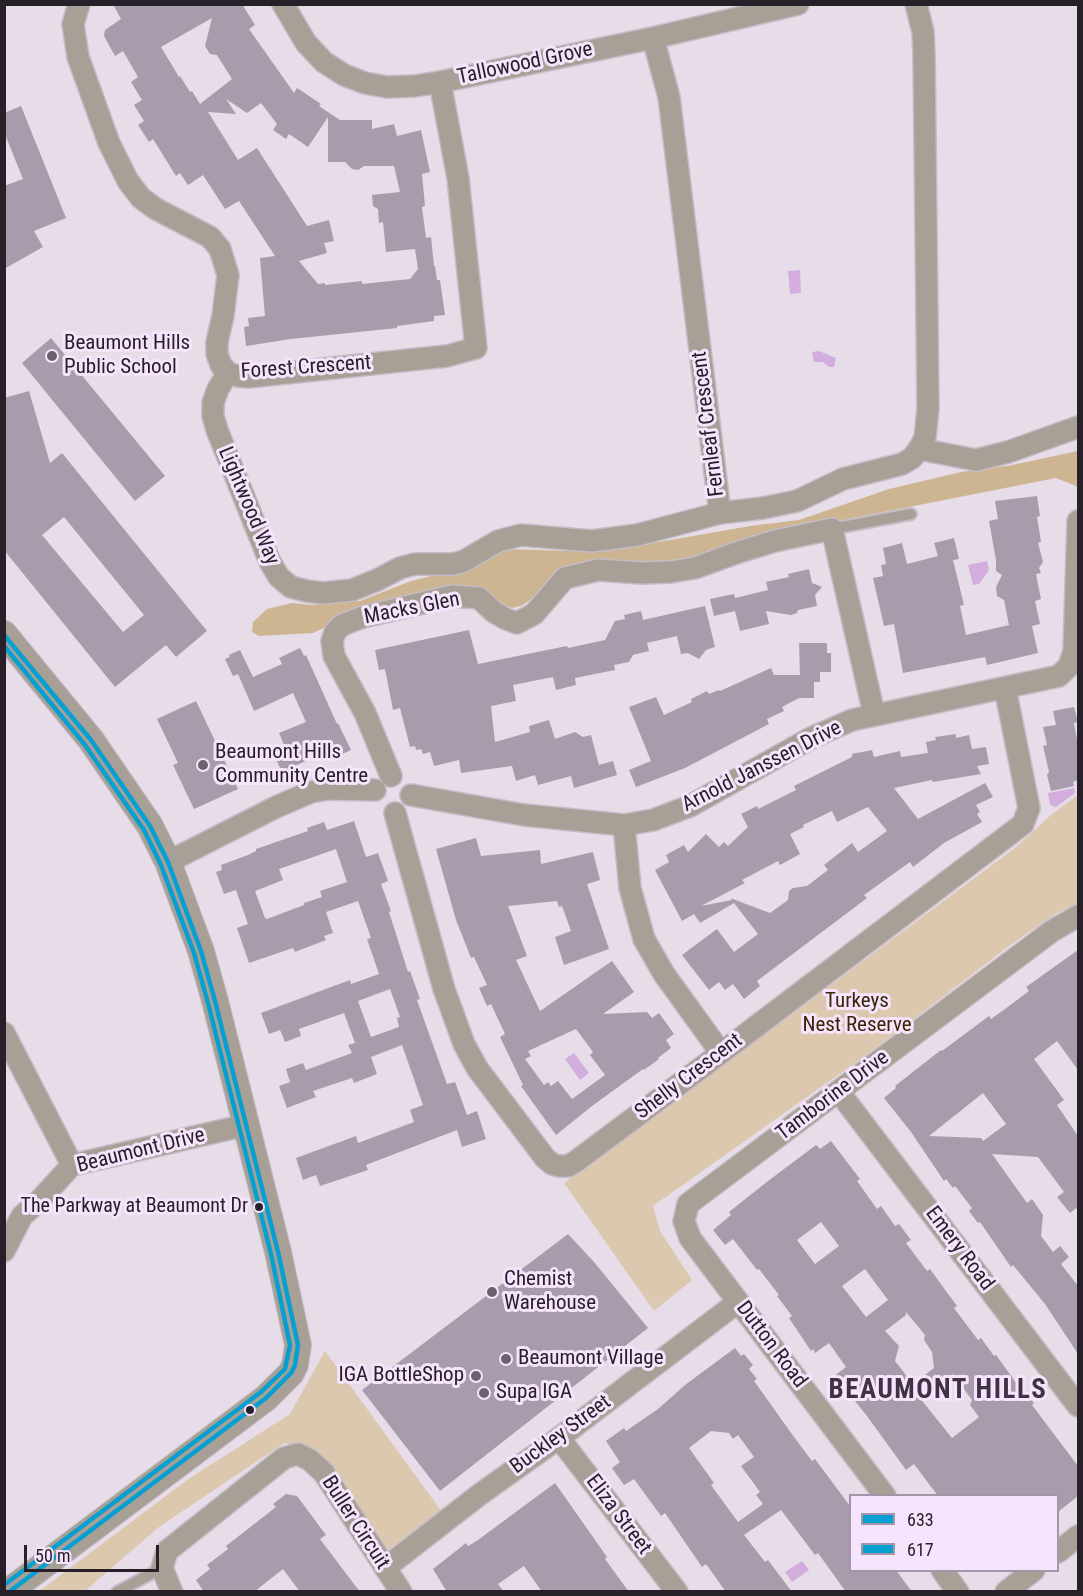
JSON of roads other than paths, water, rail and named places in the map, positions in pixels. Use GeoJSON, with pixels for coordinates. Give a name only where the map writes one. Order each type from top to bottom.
{"type":"FeatureCollection","features":[{"type":"Feature","properties":{"kind":"street","name":"Forest Crescent"},"geometry":{"type":"LineString","coordinates":[[79,4],[73,24],[78,57],[109,143],[128,182],[141,198],[156,209],[210,237],[220,249],[228,276],[217,354],[221,365],[228,373],[248,377],[447,356],[476,348],[458,178],[440,82]]}},
{"type":"Feature","properties":{"kind":"street","name":"Tallowood Grove"},"geometry":{"type":"LineString","coordinates":[[283,4],[306,43],[324,62],[344,75],[365,83],[387,87],[440,82],[653,38],[776,7],[798,4]]}},
{"type":"Feature","properties":{"kind":"street"},"geometry":{"type":"LineString","coordinates":[[916,4],[923,32],[924,54],[928,408],[928,425],[920,449],[976,459],[1008,452],[1078,428]]}},
{"type":"Feature","properties":{"kind":"street","name":"Fernleaf Crescent"},"geometry":{"type":"LineString","coordinates":[[653,38],[669,97],[720,513],[782,506],[843,479],[902,464],[920,449]]}},
{"type":"Feature","properties":{"kind":"street","name":"Lightwood Way"},"geometry":{"type":"LineString","coordinates":[[228,373],[213,403],[213,416],[217,430],[270,562],[279,577],[291,587],[323,593],[352,590],[400,568],[415,564],[453,564],[464,561],[498,541],[521,535],[576,540],[614,538],[663,529],[720,513]]}},
{"type":"Feature","properties":{"kind":"street","name":"Arnold Janssen Drive"},"geometry":{"type":"LineString","coordinates":[[411,795],[524,815],[624,825],[653,820],[690,806],[811,738],[842,724],[874,714],[1059,676],[1070,666],[1075,642],[1078,521]]}},
{"type":"Feature","properties":{"kind":"street"},"geometry":{"type":"LineString","coordinates":[[832,529],[874,714]]}},
{"type":"Feature","properties":{"kind":"street","name":"Macks Glen"},"geometry":{"type":"LineString","coordinates":[[391,776],[365,713],[334,656],[332,641],[335,632],[342,625],[363,617],[452,596],[479,598],[506,620],[517,622],[534,614],[565,578],[598,570],[641,573],[695,568],[775,541],[832,529]]}},
{"type":"Feature","properties":{"kind":"street"},"geometry":{"type":"LineString","coordinates":[[4,634],[91,740],[150,826],[168,862],[201,951],[246,1125],[298,1345],[295,1365],[286,1379],[266,1398],[8,1592]]}},
{"type":"Feature","properties":{"kind":"street","name":"Shelly Crescent"},"geometry":{"type":"LineString","coordinates":[[395,813],[444,989],[464,1044],[493,1089],[538,1150],[552,1164],[559,1166],[575,1162],[1023,824],[1029,808],[1005,688]]}},
{"type":"Feature","properties":{"kind":"street"},"geometry":{"type":"LineString","coordinates":[[391,776],[404,779],[411,789],[411,795],[405,809],[395,813],[379,807],[375,790],[381,780],[391,776]]}},
{"type":"Feature","properties":{"kind":"street"},"geometry":{"type":"LineString","coordinates":[[168,862],[276,807],[311,792],[328,789],[375,790]]}},
{"type":"Feature","properties":{"kind":"street"},"geometry":{"type":"LineString","coordinates":[[624,825],[630,888],[644,939],[664,974],[721,1053]]}},
{"type":"Feature","properties":{"kind":"street","name":"Tamborine Drive"},"geometry":{"type":"LineString","coordinates":[[684,1221],[688,1204],[1052,931],[1078,916]]}},
{"type":"Feature","properties":{"kind":"street"},"geometry":{"type":"LineString","coordinates":[[4,1033],[72,1165]]}},
{"type":"Feature","properties":{"kind":"street","name":"Emery Road"},"geometry":{"type":"LineString","coordinates":[[839,1092],[1078,1406]]}},
{"type":"Feature","properties":{"kind":"street","name":"Beaumont Drive"},"geometry":{"type":"LineString","coordinates":[[4,1251],[22,1216],[72,1165],[246,1125]]}},
{"type":"Feature","properties":{"kind":"street","name":"Dutton Road"},"geometry":{"type":"LineString","coordinates":[[684,1221],[690,1238],[883,1494]]}},
{"type":"Feature","properties":{"kind":"street","name":"Buckley Street"},"geometry":{"type":"LineString","coordinates":[[385,1568],[738,1302]]}},
{"type":"Feature","properties":{"kind":"street","name":"Eliza Street"},"geometry":{"type":"LineString","coordinates":[[559,1438],[677,1592]]}},
{"type":"Feature","properties":{"kind":"street","name":"Buller Circuit"},"geometry":{"type":"LineString","coordinates":[[162,1568],[167,1551],[284,1458],[298,1454],[310,1460],[324,1473],[401,1592]]}},
{"type":"Feature","properties":{"kind":"street"},"geometry":{"type":"LineString","coordinates":[[1059,1551],[1078,1536]]}},
{"type":"Feature","properties":{"kind":"street"},"geometry":{"type":"LineString","coordinates":[[162,1568],[172,1592]]}},
{"type":"Feature","properties":{"kind":"street"},"geometry":{"type":"LineString","coordinates":[[943,1572],[958,1592]]}},
{"type":"Feature","properties":{"kind":"street"},"geometry":{"type":"LineString","coordinates":[[1006,1592],[1031,1572]]}},
{"type":"Feature","properties":{"kind":"lane","name":"Macks Glen"},"geometry":{"type":"LineString","coordinates":[[832,529],[911,514]]}},
{"type":"Feature","properties":{"kind":"lane"},"geometry":{"type":"LineString","coordinates":[[117,1592],[162,1568]]}},
{"type":"Feature","properties":{"kind":"place","name":"Beaumont Hills Public School"},"geometry":{"type":"Point","coordinates":[52,356]}},
{"type":"Feature","properties":{"kind":"place","name":"Beaumont Hills Community Centre"},"geometry":{"type":"Point","coordinates":[203,765]}},
{"type":"Feature","properties":{"kind":"place","name":"The Parkway at Beaumont Dr"},"geometry":{"type":"Point","coordinates":[259,1207]}},
{"type":"Feature","properties":{"kind":"place","name":"Chemist Warehouse"},"geometry":{"type":"Point","coordinates":[492,1292]}},
{"type":"Feature","properties":{"kind":"place","name":"Beaumont Village"},"geometry":{"type":"Point","coordinates":[506,1359]}},
{"type":"Feature","properties":{"kind":"place","name":"IGA BottleShop"},"geometry":{"type":"Point","coordinates":[476,1376]}},
{"type":"Feature","properties":{"kind":"place","name":"Supa IGA"},"geometry":{"type":"Point","coordinates":[484,1393]}},
{"type":"Feature","properties":{"kind":"district","name":"BEAUMONT HILLS"},"geometry":{"type":"Point","coordinates":[938,1391]}},
{"type":"Feature","properties":{"kind":"park label","name":"Turkeys Nest Reserve"},"geometry":{"type":"Point","coordinates":[857,1014]}}]}
